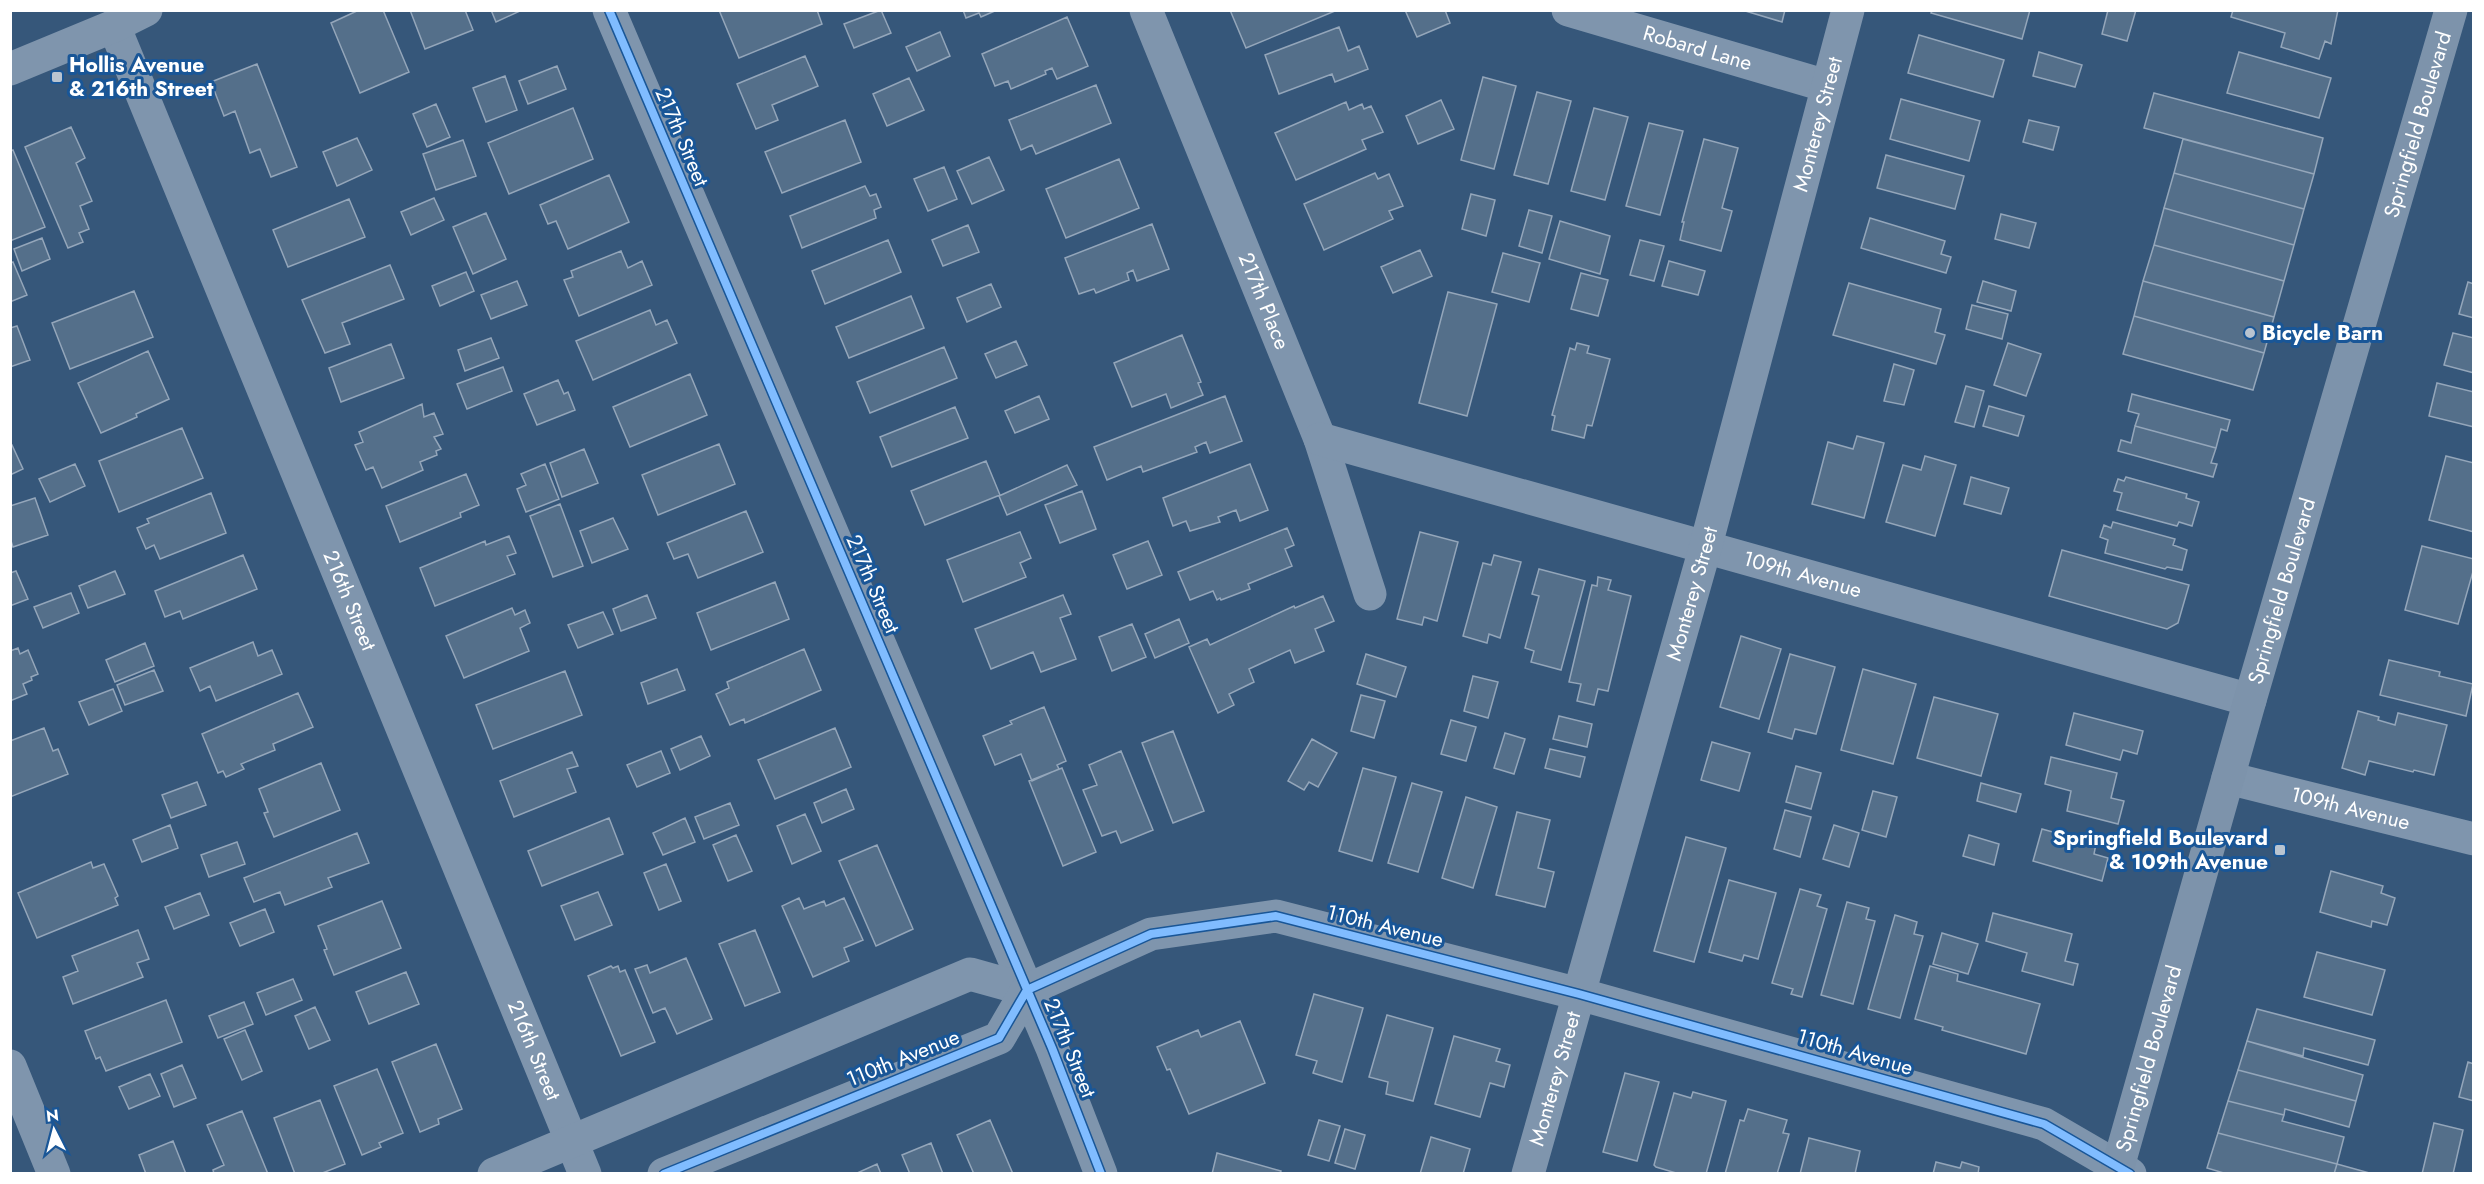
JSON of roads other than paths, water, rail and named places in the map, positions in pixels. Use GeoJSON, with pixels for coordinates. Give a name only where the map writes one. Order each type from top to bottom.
{"type":"FeatureCollection","features":[{"type":"Feature","properties":{"kind":"main road","name":"Springfield Boulevard"},"geometry":{"type":"LineString","coordinates":[[2122,1171],[2250,699],[2451,10]]}},
{"type":"Feature","properties":{"kind":"street"},"geometry":{"type":"LineString","coordinates":[[10,69],[114,26],[146,10]]}},
{"type":"Feature","properties":{"kind":"street","name":"217th Street"},"geometry":{"type":"LineString","coordinates":[[609,10],[1027,990],[1101,1173]]}},
{"type":"Feature","properties":{"kind":"street","name":"217th Place"},"geometry":{"type":"LineString","coordinates":[[1146,10],[1320,439],[1370,594]]}},
{"type":"Feature","properties":{"kind":"street","name":"Robard Lane"},"geometry":{"type":"LineString","coordinates":[[1568,10],[1827,86]]}},
{"type":"Feature","properties":{"kind":"street","name":"Monterey Street"},"geometry":{"type":"LineString","coordinates":[[1528,1173],[1706,545],[1848,10]]}},
{"type":"Feature","properties":{"kind":"street","name":"216th Street"},"geometry":{"type":"LineString","coordinates":[[114,26],[585,1173]]}},
{"type":"Feature","properties":{"kind":"street","name":"109th Avenue"},"geometry":{"type":"LineString","coordinates":[[1320,439],[1706,545],[2250,699]]}},
{"type":"Feature","properties":{"kind":"street","name":"109th Avenue"},"geometry":{"type":"LineString","coordinates":[[2228,778],[2474,839]]}},
{"type":"Feature","properties":{"kind":"street","name":"110th Avenue"},"geometry":{"type":"LineString","coordinates":[[664,1173],[999,1038],[1027,990],[1151,934],[1276,916],[1579,994],[2044,1124],[2122,1171]]}},
{"type":"Feature","properties":{"kind":"street"},"geometry":{"type":"LineString","coordinates":[[494,1173],[970,974],[1027,990]]}},
{"type":"Feature","properties":{"kind":"street"},"geometry":{"type":"LineString","coordinates":[[10,1066],[54,1173]]}},
{"type":"Feature","properties":{"kind":"place","name":"Hollis Avenue & 216th Street"},"geometry":{"type":"Point","coordinates":[57,77]}},
{"type":"Feature","properties":{"kind":"place","name":"Bicycle Barn"},"geometry":{"type":"Point","coordinates":[2250,333]}},
{"type":"Feature","properties":{"kind":"place","name":"Springfield Boulevard & 109th Avenue"},"geometry":{"type":"Point","coordinates":[2280,850]}}]}
